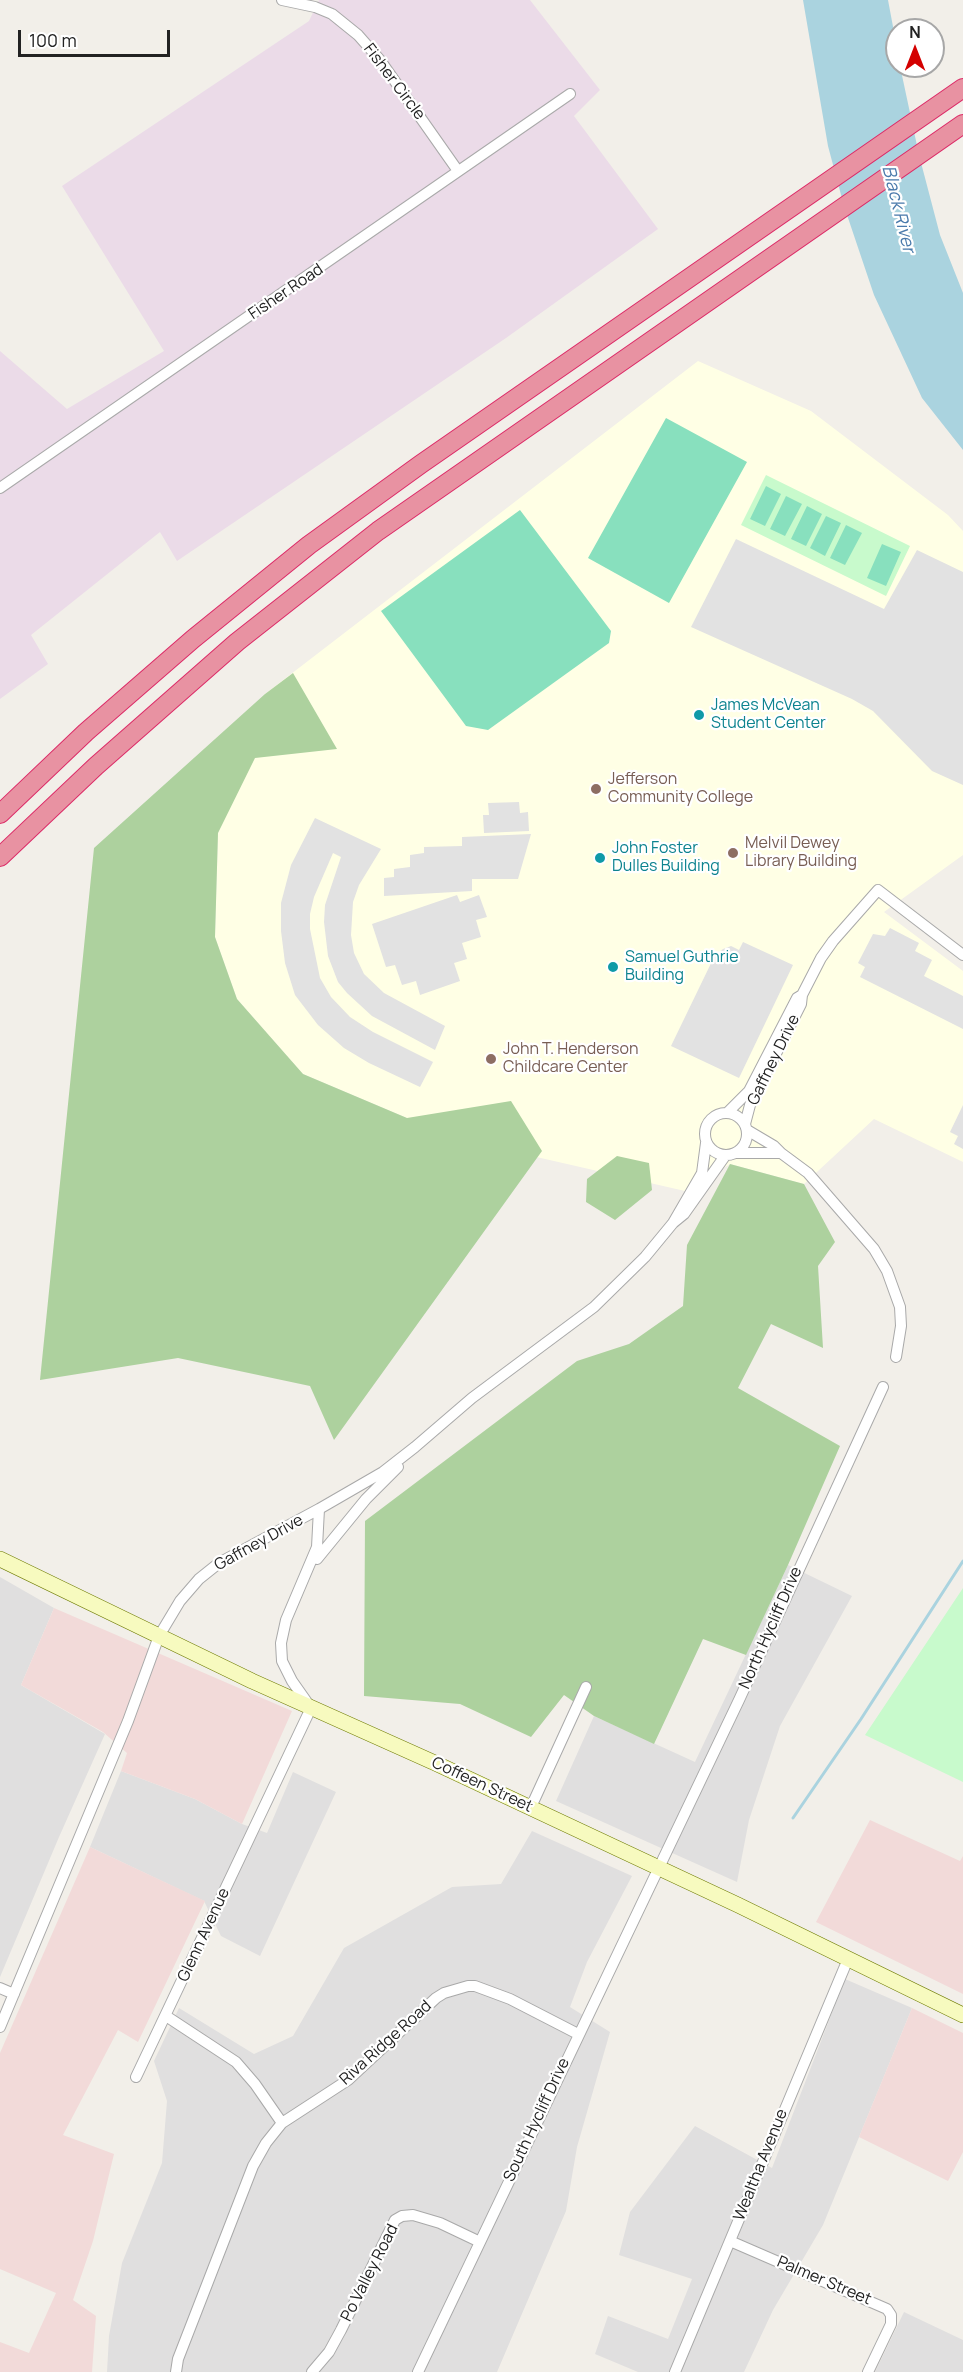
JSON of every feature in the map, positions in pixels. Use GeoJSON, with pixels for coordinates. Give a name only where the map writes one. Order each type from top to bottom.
{"type":"FeatureCollection","features":[{"type":"Feature","properties":{"kind":"highway"},"geometry":{"type":"LineString","coordinates":[[0,814],[86,732],[192,639],[309,545],[421,464],[963,88]]}},
{"type":"Feature","properties":{"kind":"highway"},"geometry":{"type":"LineString","coordinates":[[0,856],[96,766],[237,642],[378,531],[963,124]]}},
{"type":"Feature","properties":{"kind":"main road","name":"Coffeen Street"},"geometry":{"type":"LineString","coordinates":[[0,1559],[311,1708],[531,1807],[963,2015]]}},
{"type":"Feature","properties":{"kind":"street","name":"Fisher Circle"},"geometry":{"type":"LineString","coordinates":[[282,0],[315,7],[332,14],[358,35],[380,60],[458,171]]}},
{"type":"Feature","properties":{"kind":"street","name":"Fisher Road"},"geometry":{"type":"LineString","coordinates":[[0,488],[570,94]]}},
{"type":"Feature","properties":{"kind":"street","name":"Gaffney Drive"},"geometry":{"type":"LineString","coordinates":[[746,1127],[750,1105],[801,1004],[802,995],[818,964],[833,941],[878,890],[963,955]]}},
{"type":"Feature","properties":{"kind":"street","name":"Gaffney Drive"},"geometry":{"type":"LineString","coordinates":[[728,1113],[749,1091],[797,998],[802,995]]}},
{"type":"Feature","properties":{"kind":"street"},"geometry":{"type":"LineString","coordinates":[[781,1152],[737,1152],[725,1156],[713,1152],[706,1143],[704,1132],[708,1122],[717,1114],[736,1115],[746,1127],[774,1146],[808,1173],[874,1249],[887,1271],[900,1307],[901,1326],[896,1357]]}},
{"type":"Feature","properties":{"kind":"street"},"geometry":{"type":"LineString","coordinates":[[737,1152],[745,1143],[746,1127]]}},
{"type":"Feature","properties":{"kind":"street","name":"Gaffney Drive"},"geometry":{"type":"LineString","coordinates":[[0,2028],[128,1720],[159,1636],[180,1601],[205,1574],[219,1563],[383,1472],[415,1448],[472,1398],[594,1307],[645,1257],[673,1223],[702,1173],[706,1143]]}},
{"type":"Feature","properties":{"kind":"street","name":"Gaffney Drive"},"geometry":{"type":"LineString","coordinates":[[673,1223],[684,1214],[725,1156]]}},
{"type":"Feature","properties":{"kind":"street","name":"North Hycliff Drive"},"geometry":{"type":"LineString","coordinates":[[657,1868],[739,1700],[883,1387]]}},
{"type":"Feature","properties":{"kind":"street"},"geometry":{"type":"LineString","coordinates":[[307,1571],[366,1499],[415,1448]]}},
{"type":"Feature","properties":{"kind":"street"},"geometry":{"type":"LineString","coordinates":[[311,1708],[292,1681],[282,1661],[281,1643],[286,1620],[317,1547],[319,1509]]}},
{"type":"Feature","properties":{"kind":"street"},"geometry":{"type":"LineString","coordinates":[[531,1807],[586,1687]]}},
{"type":"Feature","properties":{"kind":"street","name":"Glenn Avenue"},"geometry":{"type":"LineString","coordinates":[[136,2077],[311,1708]]}},
{"type":"Feature","properties":{"kind":"street","name":"South Hycliff Drive"},"geometry":{"type":"LineString","coordinates":[[418,2372],[657,1868]]}},
{"type":"Feature","properties":{"kind":"street","name":"Wealtha Avenue"},"geometry":{"type":"LineString","coordinates":[[675,2372],[848,1959]]}},
{"type":"Feature","properties":{"kind":"street","name":"Riva Ridge Road"},"geometry":{"type":"LineString","coordinates":[[176,2372],[178,2359],[253,2166],[266,2143],[282,2123],[348,2080],[436,1998],[452,1990],[475,1986],[510,1999],[578,2034]]}},
{"type":"Feature","properties":{"kind":"street"},"geometry":{"type":"LineString","coordinates":[[0,1988],[14,1994]]}},
{"type":"Feature","properties":{"kind":"street"},"geometry":{"type":"LineString","coordinates":[[166,2016],[236,2062],[282,2123]]}},
{"type":"Feature","properties":{"kind":"street","name":"Po Valley Road"},"geometry":{"type":"LineString","coordinates":[[312,2372],[329,2352],[341,2331],[395,2220],[402,2216],[413,2215],[440,2223],[480,2242]]}},
{"type":"Feature","properties":{"kind":"street","name":"Palmer Street"},"geometry":{"type":"LineString","coordinates":[[730,2241],[887,2309],[891,2315],[891,2324],[868,2372]]}},
{"type":"Feature","properties":{"kind":"shaded area"},"geometry":{"type":"Polygon","coordinates":[[[319,0],[530,0],[600,90],[574,116],[658,229],[506,338],[177,561],[160,532],[31,635],[48,664],[0,699],[0,351],[67,409],[164,351],[62,186],[309,21],[319,0]]]}},
{"type":"Feature","properties":{"kind":"shaded area","name":"Jefferson Community College"},"geometry":{"type":"Polygon","coordinates":[[[698,361],[811,411],[948,515],[963,531],[963,855],[884,912],[963,971],[963,1162],[874,1119],[804,1184],[730,1164],[685,1191],[519,1153],[407,1118],[303,1074],[237,999],[215,937],[218,833],[265,694],[698,361]]]}},
{"type":"Feature","properties":{"kind":"shaded area"},"geometry":{"type":"Polygon","coordinates":[[[736,539],[884,609],[917,550],[963,572],[963,785],[932,771],[873,711],[852,699],[691,627],[736,539]]]}},
{"type":"Feature","properties":{"kind":"shaded area"},"geometry":{"type":"Polygon","coordinates":[[[519,802],[520,813],[528,812],[529,831],[484,833],[483,815],[489,815],[488,803],[519,802]]]}},
{"type":"Feature","properties":{"kind":"shaded area"},"geometry":{"type":"Polygon","coordinates":[[[315,818],[381,849],[359,885],[353,902],[351,935],[354,953],[364,974],[384,993],[445,1026],[435,1050],[372,1016],[338,982],[328,956],[324,922],[325,905],[341,857],[333,853],[314,897],[310,914],[310,929],[320,978],[331,997],[350,1017],[373,1032],[433,1062],[420,1087],[369,1063],[344,1048],[318,1025],[295,995],[285,963],[281,931],[281,903],[291,865],[315,818]]]}},
{"type":"Feature","properties":{"kind":"shaded area"},"geometry":{"type":"Polygon","coordinates":[[[531,834],[518,879],[472,879],[472,891],[384,896],[384,878],[394,877],[394,869],[410,867],[410,855],[424,853],[424,847],[462,846],[462,837],[531,834]]]}},
{"type":"Feature","properties":{"kind":"shaded area"},"geometry":{"type":"Polygon","coordinates":[[[457,895],[460,902],[479,895],[487,917],[476,920],[481,937],[462,943],[467,959],[454,963],[460,981],[420,995],[416,981],[402,985],[395,965],[386,967],[372,924],[457,895]]]}},
{"type":"Feature","properties":{"kind":"shaded area"},"geometry":{"type":"Polygon","coordinates":[[[890,928],[919,943],[915,951],[932,960],[924,976],[963,996],[963,1029],[860,977],[865,967],[858,963],[873,934],[885,936],[890,928]]]}},
{"type":"Feature","properties":{"kind":"shaded area"},"geometry":{"type":"Polygon","coordinates":[[[743,942],[793,965],[739,1078],[671,1046],[715,955],[731,946],[739,950],[743,942]]]}},
{"type":"Feature","properties":{"kind":"shaded area"},"geometry":{"type":"Polygon","coordinates":[[[963,1105],[963,1149],[954,1144],[958,1136],[950,1132],[963,1105]]]}},
{"type":"Feature","properties":{"kind":"shaded area"},"geometry":{"type":"Polygon","coordinates":[[[788,1565],[852,1596],[780,1726],[749,1820],[737,1882],[556,1801],[594,1716],[695,1762],[788,1565]]]}},
{"type":"Feature","properties":{"kind":"shaded area"},"geometry":{"type":"Polygon","coordinates":[[[0,1577],[54,1608],[21,1685],[105,1734],[0,1977],[0,1577]]]}},
{"type":"Feature","properties":{"kind":"shaded area"},"geometry":{"type":"Polygon","coordinates":[[[54,1608],[292,1711],[242,1824],[195,1799],[121,1771],[127,1753],[103,1732],[21,1685],[54,1608]]]}},
{"type":"Feature","properties":{"kind":"shaded area"},"geometry":{"type":"Polygon","coordinates":[[[121,1771],[195,1799],[242,1824],[267,1833],[293,1772],[336,1792],[260,1956],[221,1936],[204,1901],[90,1847],[121,1771]]]}},
{"type":"Feature","properties":{"kind":"shaded area"},"geometry":{"type":"Polygon","coordinates":[[[870,1820],[960,1861],[963,1856],[963,1994],[816,1922],[870,1820]]]}},
{"type":"Feature","properties":{"kind":"shaded area"},"geometry":{"type":"Polygon","coordinates":[[[532,1831],[632,1876],[587,1962],[570,2007],[610,2032],[577,2147],[566,2211],[497,2372],[107,2372],[109,2336],[122,2263],[162,2163],[167,2101],[154,2061],[179,2008],[254,2054],[293,2036],[344,1948],[452,1887],[501,1884],[532,1831]]]}},
{"type":"Feature","properties":{"kind":"shaded area"},"geometry":{"type":"Polygon","coordinates":[[[90,1847],[205,1901],[138,2042],[118,2030],[63,2135],[114,2154],[93,2241],[73,2300],[96,2316],[92,2372],[0,2372],[0,2342],[29,2353],[56,2293],[0,2269],[0,2053],[90,1847]]]}},
{"type":"Feature","properties":{"kind":"shaded area"},"geometry":{"type":"Polygon","coordinates":[[[845,1979],[912,2008],[823,2225],[773,2310],[744,2372],[638,2372],[595,2354],[608,2316],[668,2339],[692,2279],[619,2255],[630,2212],[695,2126],[772,2168],[845,1979]]]}},
{"type":"Feature","properties":{"kind":"shaded area"},"geometry":{"type":"Polygon","coordinates":[[[912,2008],[963,2033],[963,2152],[948,2181],[859,2137],[912,2008]]]}},
{"type":"Feature","properties":{"kind":"shaded area"},"geometry":{"type":"Polygon","coordinates":[[[904,2312],[963,2340],[963,2372],[875,2372],[904,2312]]]}},
{"type":"Feature","properties":{"kind":"green space"},"geometry":{"type":"Polygon","coordinates":[[[666,418],[747,462],[669,603],[588,558],[666,418]]]}},
{"type":"Feature","properties":{"kind":"green space"},"geometry":{"type":"Polygon","coordinates":[[[766,475],[910,546],[886,596],[741,525],[766,475]]]}},
{"type":"Feature","properties":{"kind":"green space"},"geometry":{"type":"Polygon","coordinates":[[[766,486],[781,494],[765,526],[750,519],[766,486]]]}},
{"type":"Feature","properties":{"kind":"green space"},"geometry":{"type":"Polygon","coordinates":[[[786,496],[802,504],[785,536],[770,529],[786,496]]]}},
{"type":"Feature","properties":{"kind":"green space"},"geometry":{"type":"Polygon","coordinates":[[[807,506],[822,514],[806,546],[791,539],[807,506]]]}},
{"type":"Feature","properties":{"kind":"green space"},"geometry":{"type":"Polygon","coordinates":[[[520,510],[611,631],[609,643],[488,730],[466,726],[381,611],[520,510]]]}},
{"type":"Feature","properties":{"kind":"green space"},"geometry":{"type":"Polygon","coordinates":[[[826,516],[841,523],[825,556],[810,548],[826,516]]]}},
{"type":"Feature","properties":{"kind":"green space"},"geometry":{"type":"Polygon","coordinates":[[[846,525],[862,533],[845,565],[830,558],[846,525]]]}},
{"type":"Feature","properties":{"kind":"green space"},"geometry":{"type":"Polygon","coordinates":[[[882,544],[901,552],[886,586],[867,578],[882,544]]]}},
{"type":"Feature","properties":{"kind":"green space"},"geometry":{"type":"Polygon","coordinates":[[[293,673],[337,749],[255,758],[218,833],[215,937],[237,999],[303,1074],[407,1118],[511,1101],[542,1151],[334,1440],[310,1386],[178,1358],[40,1380],[94,848],[265,694],[293,673]]]}},
{"type":"Feature","properties":{"kind":"green space"},"geometry":{"type":"Polygon","coordinates":[[[617,1156],[649,1163],[652,1190],[615,1220],[586,1202],[587,1179],[617,1156]]]}},
{"type":"Feature","properties":{"kind":"green space"},"geometry":{"type":"Polygon","coordinates":[[[730,1164],[804,1184],[835,1242],[818,1266],[823,1348],[771,1324],[738,1388],[840,1446],[746,1655],[703,1639],[654,1744],[594,1716],[564,1695],[531,1737],[460,1704],[364,1696],[365,1521],[577,1361],[629,1344],[683,1306],[687,1245],[730,1164]]]}},
{"type":"Feature","properties":{"kind":"green space"},"geometry":{"type":"Polygon","coordinates":[[[963,1588],[963,1782],[865,1735],[963,1588]]]}},
{"type":"Feature","properties":{"kind":"water","name":"Black River"},"geometry":{"type":"Polygon","coordinates":[[[803,0],[888,0],[891,18],[885,18],[885,78],[903,78],[919,155],[940,235],[963,293],[963,450],[922,398],[874,295],[844,206],[828,146],[803,0]]]}},
{"type":"Feature","properties":{"kind":"waterway"},"geometry":{"type":"LineString","coordinates":[[793,1818],[861,1719],[963,1561]]}},
{"type":"Feature","properties":{"kind":"place","name":"James McVean Student Center"},"geometry":{"type":"Point","coordinates":[699,715]}},
{"type":"Feature","properties":{"kind":"place","name":"Jefferson Community College"},"geometry":{"type":"Point","coordinates":[596,789]}},
{"type":"Feature","properties":{"kind":"place","name":"Melvil Dewey Library Building"},"geometry":{"type":"Point","coordinates":[733,853]}},
{"type":"Feature","properties":{"kind":"place","name":"John Foster Dulles Building"},"geometry":{"type":"Point","coordinates":[600,858]}},
{"type":"Feature","properties":{"kind":"place","name":"Samuel Guthrie Building"},"geometry":{"type":"Point","coordinates":[613,967]}},
{"type":"Feature","properties":{"kind":"place","name":"John T. Henderson Childcare Center"},"geometry":{"type":"Point","coordinates":[491,1059]}}]}
